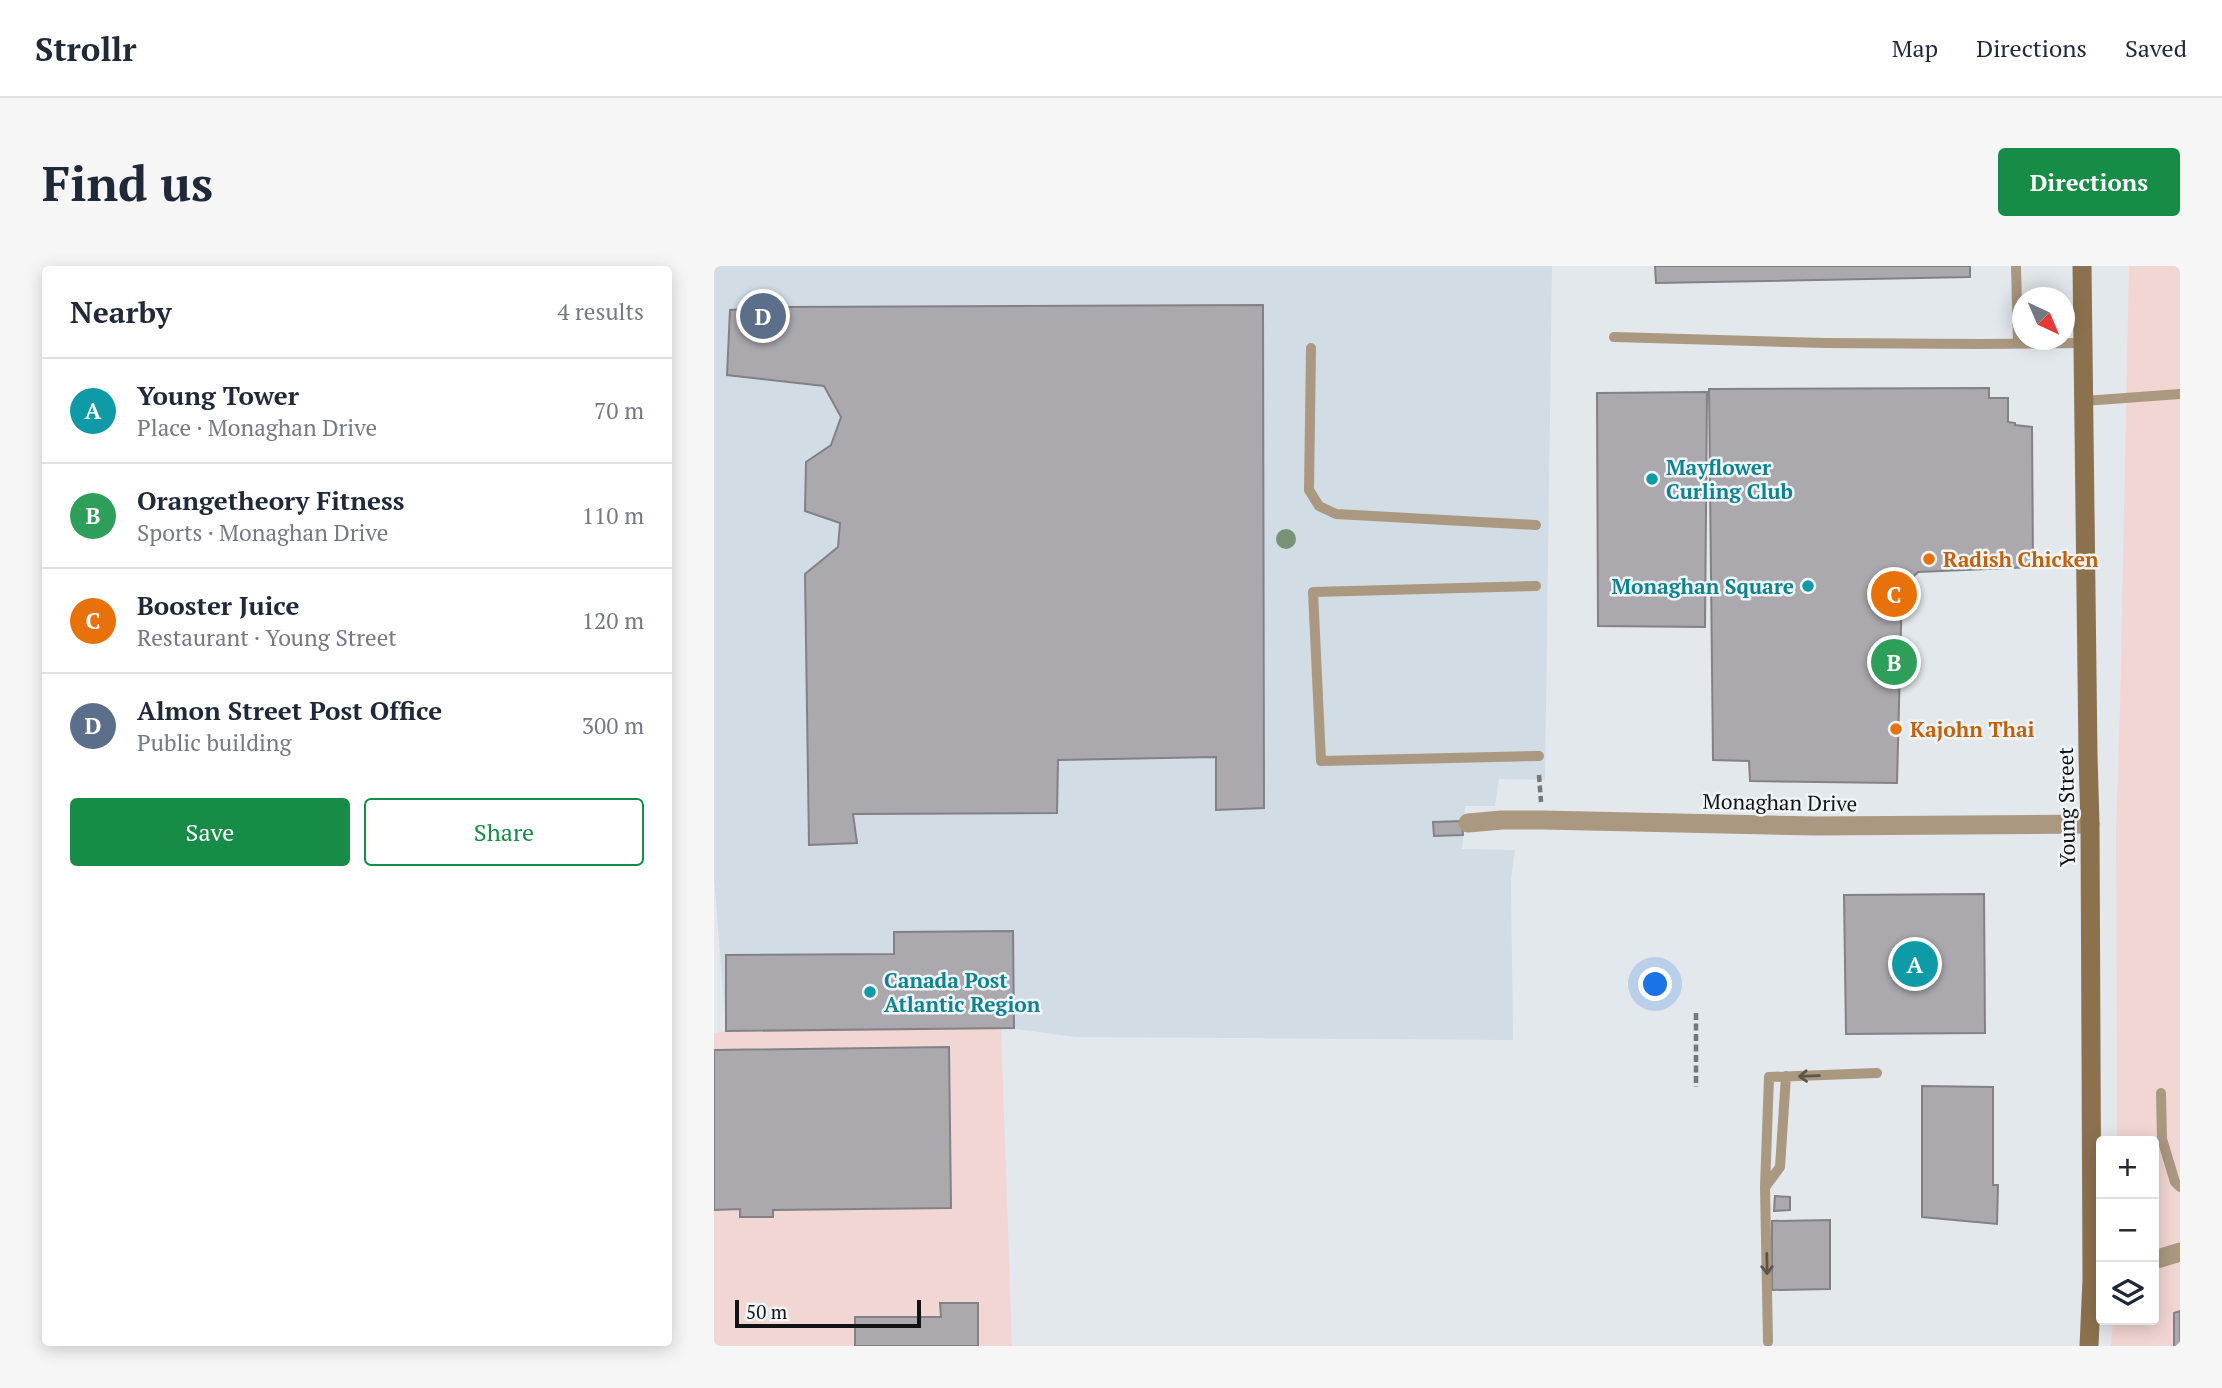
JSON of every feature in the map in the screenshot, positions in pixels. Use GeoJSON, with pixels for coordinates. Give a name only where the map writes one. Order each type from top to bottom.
{"type":"FeatureCollection","features":[{"type":"Feature","properties":{"kind":"main road","name":"Young Street"},"geometry":{"type":"LineString","coordinates":[[2082,266],[2097,1262]]}},
{"type":"Feature","properties":{"kind":"main road","name":"Young Street"},"geometry":{"type":"LineString","coordinates":[[2089,1346],[2096,1286]]}},
{"type":"Feature","properties":{"kind":"street","name":"Monaghan Drive"},"geometry":{"type":"LineString","coordinates":[[1468,823],[1542,820],[1816,826],[2091,824]]}},
{"type":"Feature","properties":{"kind":"street"},"geometry":{"type":"LineString","coordinates":[[2159,1258],[2180,1252]]}},
{"type":"Feature","properties":{"kind":"lane"},"geometry":{"type":"LineString","coordinates":[[2015,266],[2016,287]]}},
{"type":"Feature","properties":{"kind":"lane"},"geometry":{"type":"LineString","coordinates":[[1614,337],[1826,343],[2012,343]]}},
{"type":"Feature","properties":{"kind":"lane"},"geometry":{"type":"LineString","coordinates":[[2075,343],[2083,343]]}},
{"type":"Feature","properties":{"kind":"lane"},"geometry":{"type":"LineString","coordinates":[[1311,348],[1309,489],[1319,506],[1336,514],[1535,525]]}},
{"type":"Feature","properties":{"kind":"lane"},"geometry":{"type":"LineString","coordinates":[[2084,401],[2180,394]]}},
{"type":"Feature","properties":{"kind":"lane"},"geometry":{"type":"LineString","coordinates":[[1536,586],[1312,592],[1321,761],[1539,757]]}},
{"type":"Feature","properties":{"kind":"lane"},"geometry":{"type":"LineString","coordinates":[[1768,1342],[1765,1187],[1769,1077],[1877,1073]]}},
{"type":"Feature","properties":{"kind":"lane"},"geometry":{"type":"LineString","coordinates":[[1765,1187],[1780,1167],[1786,1076]]}},
{"type":"Feature","properties":{"kind":"lane"},"geometry":{"type":"LineString","coordinates":[[2161,1093],[2162,1139],[2175,1182],[2180,1187]]}},
{"type":"Feature","properties":{"kind":"path"},"geometry":{"type":"LineString","coordinates":[[1696,1013],[1696,1087]]}},
{"type":"Feature","properties":{"kind":"shaded area"},"geometry":{"type":"Polygon","coordinates":[[[714,266],[1552,266],[1545,780],[1499,779],[1495,806],[1465,806],[1462,849],[1515,850],[1511,879],[1513,1040],[1076,1037],[1001,1027],[726,1031],[714,875],[714,266]]]}},
{"type":"Feature","properties":{"kind":"shaded area"},"geometry":{"type":"Polygon","coordinates":[[[2129,266],[2180,266],[2180,1346],[2111,1346],[2113,1325],[2159,1325],[2159,1136],[2117,1136],[2116,831],[2129,266]]]}},
{"type":"Feature","properties":{"kind":"shaded area"},"geometry":{"type":"Polygon","coordinates":[[[1001,1027],[1012,1346],[714,1346],[714,1033],[1001,1027]]]}},
{"type":"Feature","properties":{"kind":"building"},"geometry":{"type":"Polygon","coordinates":[[[1655,266],[1970,266],[1970,277],[1656,283],[1655,266]]]}},
{"type":"Feature","properties":{"kind":"building"},"geometry":{"type":"Polygon","coordinates":[[[1263,305],[1264,808],[1216,810],[1216,757],[1058,760],[1057,813],[853,814],[857,843],[809,845],[805,574],[838,547],[840,523],[805,511],[806,462],[831,445],[841,417],[824,386],[727,375],[730,310],[784,307],[1263,305]]]}},
{"type":"Feature","properties":{"kind":"building","name":"Monaghan Square"},"geometry":{"type":"Polygon","coordinates":[[[1989,388],[1989,398],[2008,398],[2008,422],[2032,427],[2033,567],[1918,572],[1902,588],[1897,783],[1750,781],[1749,761],[1713,760],[1709,389],[1989,388]]]}},
{"type":"Feature","properties":{"kind":"building","name":"Mayflower Curling Club"},"geometry":{"type":"Polygon","coordinates":[[[1707,392],[1705,627],[1598,626],[1597,393],[1707,392]]]}},
{"type":"Feature","properties":{"kind":"building"},"geometry":{"type":"Polygon","coordinates":[[[1462,821],[1463,835],[1434,836],[1433,822],[1462,821]]]}},
{"type":"Feature","properties":{"kind":"building"},"geometry":{"type":"Polygon","coordinates":[[[1984,894],[1985,1033],[1846,1034],[1844,895],[1984,894]]]}},
{"type":"Feature","properties":{"kind":"building","name":"Canada Post Atlantic Region"},"geometry":{"type":"Polygon","coordinates":[[[1013,931],[1014,1028],[726,1031],[726,955],[894,954],[894,932],[1013,931]]]}},
{"type":"Feature","properties":{"kind":"building"},"geometry":{"type":"Polygon","coordinates":[[[949,1047],[951,1208],[773,1210],[773,1217],[740,1217],[740,1209],[714,1210],[714,1050],[949,1047]]]}},
{"type":"Feature","properties":{"kind":"building"},"geometry":{"type":"Polygon","coordinates":[[[1922,1086],[1993,1087],[1993,1185],[1998,1185],[1997,1224],[1922,1217],[1922,1086]]]}},
{"type":"Feature","properties":{"kind":"building"},"geometry":{"type":"Polygon","coordinates":[[[1775,1196],[1790,1197],[1790,1210],[1774,1211],[1775,1196]]]}},
{"type":"Feature","properties":{"kind":"building"},"geometry":{"type":"Polygon","coordinates":[[[1830,1220],[1830,1289],[1772,1290],[1772,1221],[1830,1220]]]}},
{"type":"Feature","properties":{"kind":"building"},"geometry":{"type":"Polygon","coordinates":[[[940,1303],[978,1303],[978,1346],[855,1346],[855,1317],[941,1317],[940,1303]]]}},
{"type":"Feature","properties":{"kind":"building"},"geometry":{"type":"Polygon","coordinates":[[[2180,1311],[2180,1346],[2174,1346],[2174,1313],[2180,1311]]]}},
{"type":"Feature","properties":{"kind":"place","name":"Almon Street Post Office"},"geometry":{"type":"Point","coordinates":[763,316]}},
{"type":"Feature","properties":{"kind":"place","name":"Mayflower Curling Club"},"geometry":{"type":"Point","coordinates":[1652,479]}},
{"type":"Feature","properties":{"kind":"place","name":"Radish Chicken"},"geometry":{"type":"Point","coordinates":[1929,559]}},
{"type":"Feature","properties":{"kind":"place","name":"Monaghan Square"},"geometry":{"type":"Point","coordinates":[1808,586]}},
{"type":"Feature","properties":{"kind":"place","name":"Booster Juice"},"geometry":{"type":"Point","coordinates":[1894,594]}},
{"type":"Feature","properties":{"kind":"place","name":"Orangetheory Fitness"},"geometry":{"type":"Point","coordinates":[1894,662]}},
{"type":"Feature","properties":{"kind":"place","name":"Kajohn Thai"},"geometry":{"type":"Point","coordinates":[1896,729]}},
{"type":"Feature","properties":{"kind":"place","name":"Young Tower"},"geometry":{"type":"Point","coordinates":[1915,964]}},
{"type":"Feature","properties":{"kind":"place","name":"Canada Post Atlantic Region"},"geometry":{"type":"Point","coordinates":[870,992]}}]}
